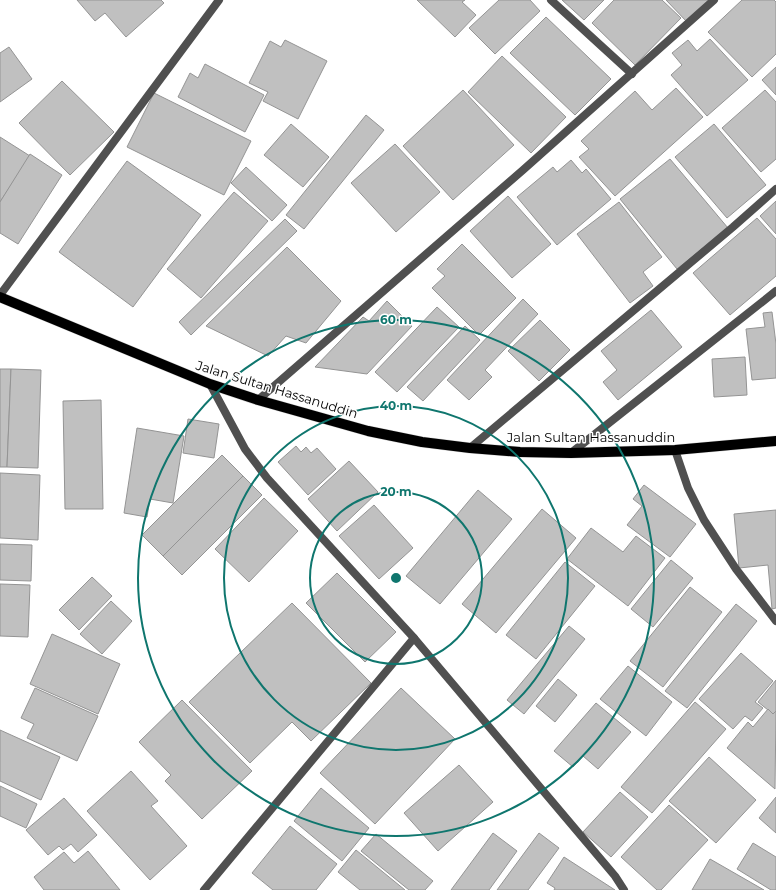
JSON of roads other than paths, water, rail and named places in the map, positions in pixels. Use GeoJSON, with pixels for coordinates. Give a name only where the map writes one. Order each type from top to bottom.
{"type":"FeatureCollection","features":[{"type":"Feature","properties":{"kind":"main road","name":"Jalan Sultan Hassanuddin"},"geometry":{"type":"LineString","coordinates":[[0,296],[210,384],[258,400],[368,431],[422,442],[520,452],[571,453],[675,450],[776,441]]}},
{"type":"Feature","properties":{"kind":"street"},"geometry":{"type":"LineString","coordinates":[[0,296],[219,0]]}},
{"type":"Feature","properties":{"kind":"street"},"geometry":{"type":"LineString","coordinates":[[550,0],[632,74]]}},
{"type":"Feature","properties":{"kind":"street"},"geometry":{"type":"LineString","coordinates":[[258,400],[523,170],[714,0]]}},
{"type":"Feature","properties":{"kind":"street"},"geometry":{"type":"LineString","coordinates":[[470,448],[733,227],[776,189]]}},
{"type":"Feature","properties":{"kind":"street"},"geometry":{"type":"LineString","coordinates":[[571,453],[776,291]]}},
{"type":"Feature","properties":{"kind":"street"},"geometry":{"type":"LineString","coordinates":[[210,384],[245,448],[267,478],[414,638],[615,876],[624,890]]}},
{"type":"Feature","properties":{"kind":"street"},"geometry":{"type":"LineString","coordinates":[[675,450],[688,488],[704,520],[736,569],[776,621]]}},
{"type":"Feature","properties":{"kind":"street"},"geometry":{"type":"LineString","coordinates":[[204,890],[414,638]]}}]}
